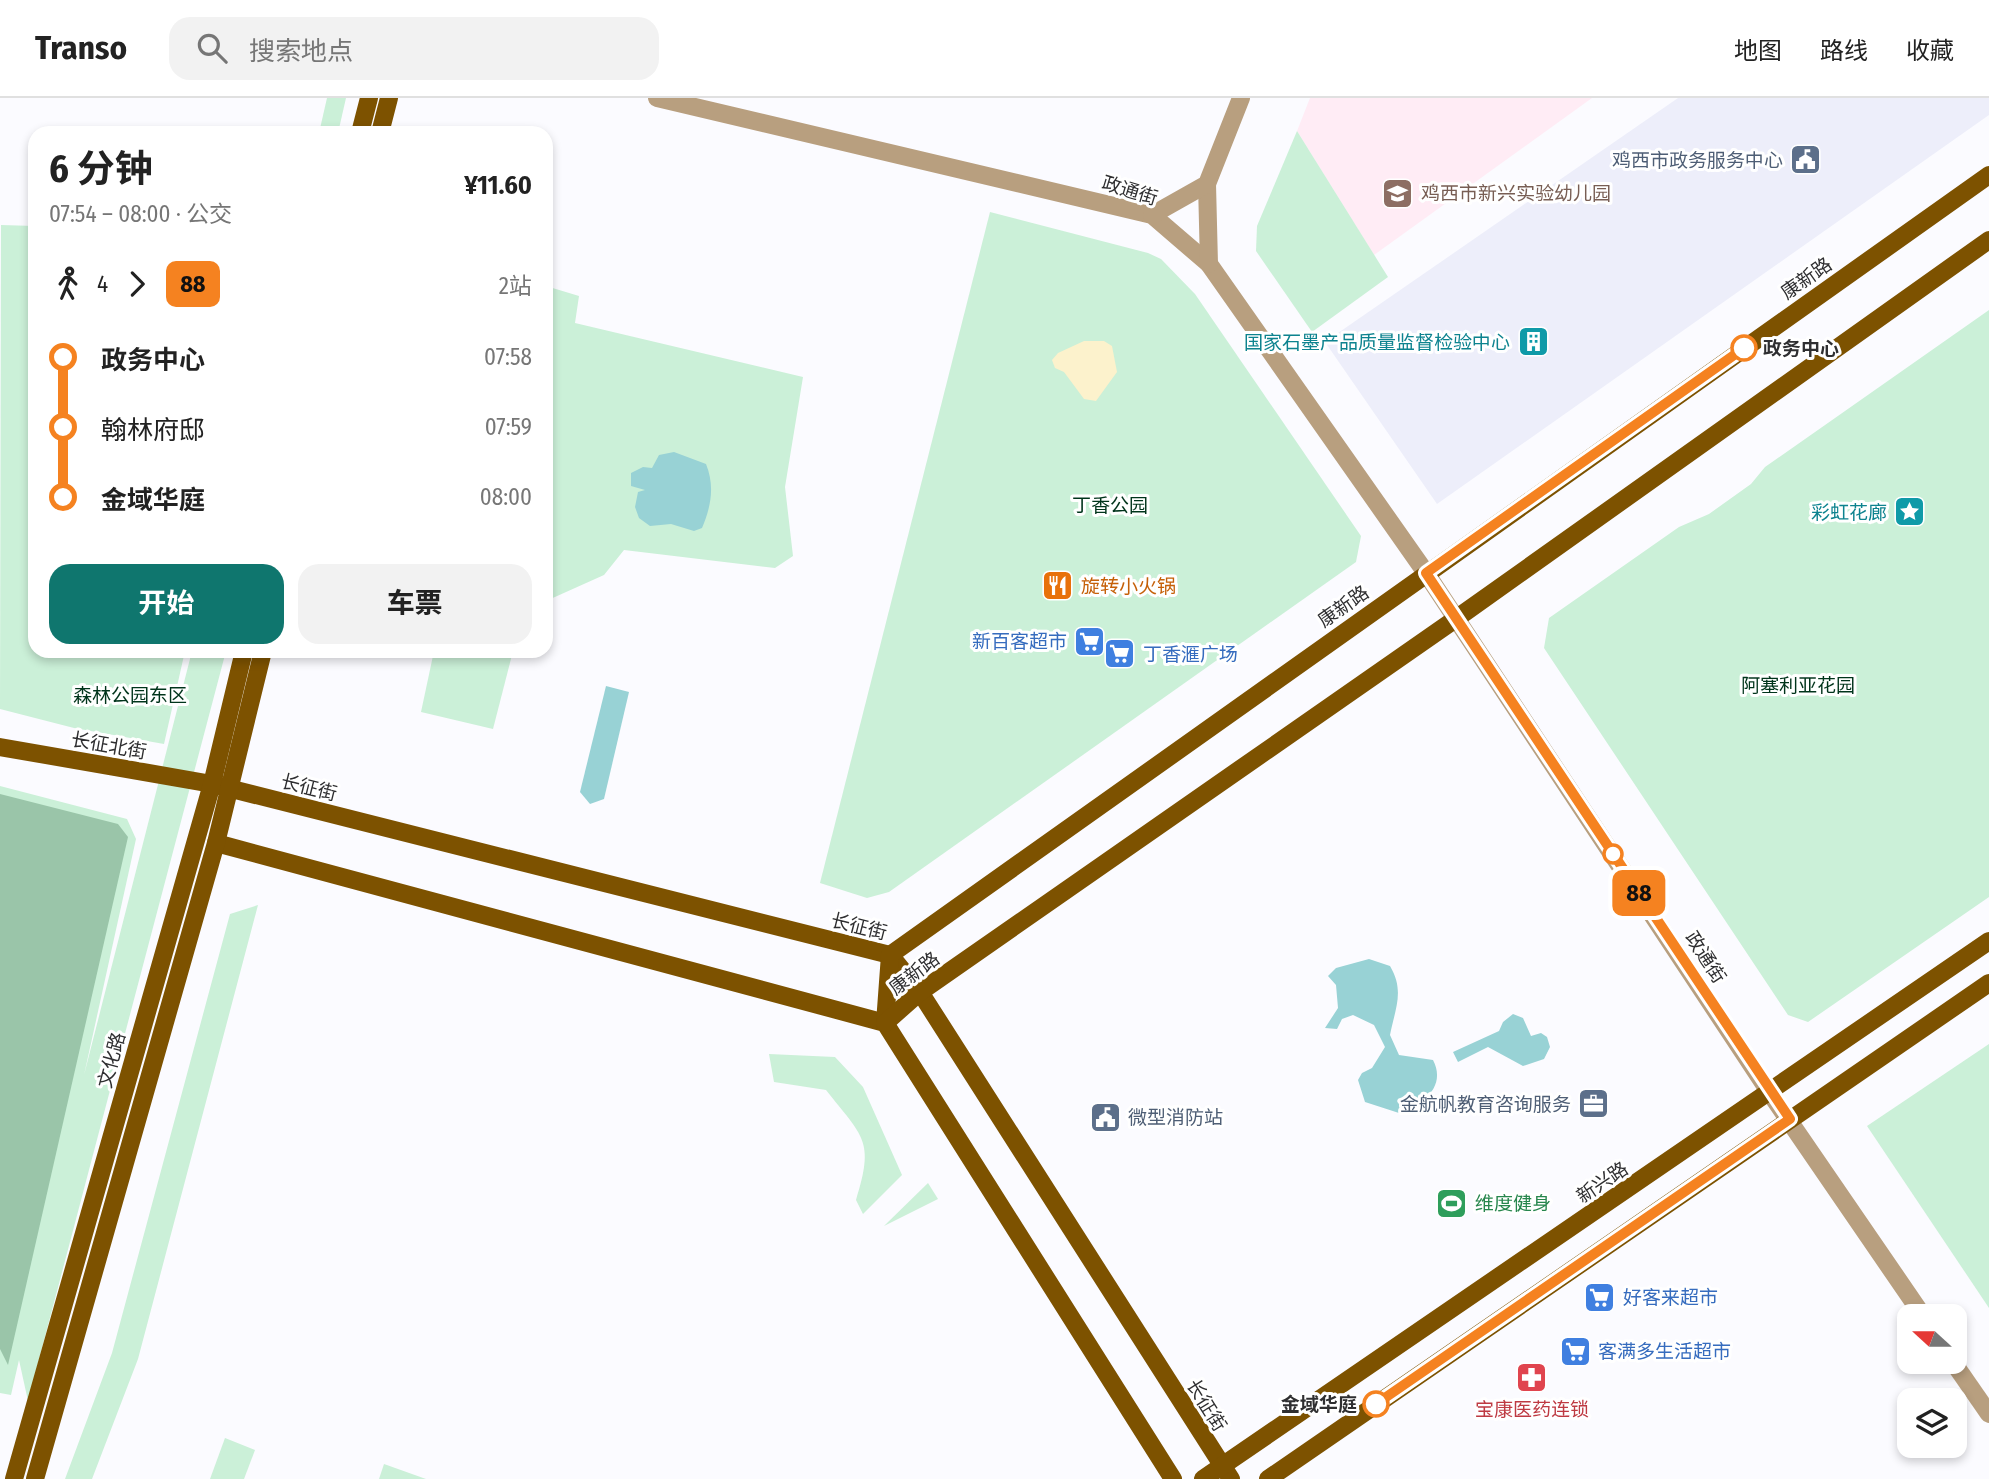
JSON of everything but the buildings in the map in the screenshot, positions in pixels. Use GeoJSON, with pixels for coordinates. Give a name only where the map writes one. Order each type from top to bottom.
{"type":"FeatureCollection","features":[{"type":"Feature","properties":{"kind":"main road"},"geometry":{"type":"LineString","coordinates":[[362,126],[369,98]]}},
{"type":"Feature","properties":{"kind":"main road"},"geometry":{"type":"LineString","coordinates":[[382,126],[389,98]]}},
{"type":"Feature","properties":{"kind":"main road","name":"康新路"},"geometry":{"type":"LineString","coordinates":[[885,1023],[890,955],[1989,175]]}},
{"type":"Feature","properties":{"kind":"main road","name":"康新路"},"geometry":{"type":"LineString","coordinates":[[885,1023],[920,992],[1457,618],[1989,240]]}},
{"type":"Feature","properties":{"kind":"main road","name":"文化路"},"geometry":{"type":"LineString","coordinates":[[14,1479],[212,784],[242,658]]}},
{"type":"Feature","properties":{"kind":"main road"},"geometry":{"type":"LineString","coordinates":[[34,1479],[231,789],[261,658]]}},
{"type":"Feature","properties":{"kind":"main road","name":"长征北街"},"geometry":{"type":"LineString","coordinates":[[0,747],[212,784]]}},
{"type":"Feature","properties":{"kind":"main road","name":"长征街"},"geometry":{"type":"LineString","coordinates":[[212,784],[890,955],[920,992],[1226,1473]]}},
{"type":"Feature","properties":{"kind":"main road"},"geometry":{"type":"LineString","coordinates":[[216,843],[885,1023],[1173,1479]]}},
{"type":"Feature","properties":{"kind":"main road","name":"新兴路"},"geometry":{"type":"LineString","coordinates":[[1203,1479],[1226,1473],[1989,941]]}},
{"type":"Feature","properties":{"kind":"main road"},"geometry":{"type":"LineString","coordinates":[[1268,1479],[1989,983]]}},
{"type":"Feature","properties":{"kind":"street","name":"政通街"},"geometry":{"type":"LineString","coordinates":[[657,98],[1153,215],[1209,264],[1457,618],[1770,1093],[1915,1304]]}},
{"type":"Feature","properties":{"kind":"street"},"geometry":{"type":"LineString","coordinates":[[1209,264],[1207,184],[1241,98]]}},
{"type":"Feature","properties":{"kind":"street"},"geometry":{"type":"LineString","coordinates":[[1153,215],[1207,184]]}},
{"type":"Feature","properties":{"kind":"street"},"geometry":{"type":"LineString","coordinates":[[1961,1374],[1989,1415]]}},
{"type":"Feature","properties":{"kind":"shaded area","name":"鸡西市新兴实验幼儿园"},"geometry":{"type":"Polygon","coordinates":[[[1310,98],[1592,98],[1374,255],[1297,131],[1310,98]]]}},
{"type":"Feature","properties":{"kind":"shaded area"},"geometry":{"type":"Polygon","coordinates":[[[1678,98],[1989,98],[1989,115],[1437,504],[1325,342],[1678,98]]]}},
{"type":"Feature","properties":{"kind":"green space"},"geometry":{"type":"Polygon","coordinates":[[[327,98],[346,98],[340,126],[321,126],[327,98]]]}},
{"type":"Feature","properties":{"kind":"green space"},"geometry":{"type":"Polygon","coordinates":[[[1297,131],[1388,277],[1312,332],[1256,251],[1257,226],[1297,131]]]}},
{"type":"Feature","properties":{"kind":"green space","name":"丁香公园"},"geometry":{"type":"Polygon","coordinates":[[[990,212],[1148,253],[1161,259],[1195,294],[1361,536],[1356,562],[889,892],[867,898],[820,883],[990,212]]]}},
{"type":"Feature","properties":{"kind":"green space","name":"森林公园东区"},"geometry":{"type":"Polygon","coordinates":[[[1,225],[28,226],[28,658],[183,658],[164,744],[74,728],[0,709],[1,225]]]}},
{"type":"Feature","properties":{"kind":"green space"},"geometry":{"type":"Polygon","coordinates":[[[553,288],[579,296],[575,323],[803,377],[785,487],[793,556],[775,568],[624,550],[604,575],[553,598],[553,288]]]}},
{"type":"Feature","properties":{"kind":"green space","name":"阿塞利亚花园"},"geometry":{"type":"Polygon","coordinates":[[[1989,310],[1989,897],[1808,1022],[1788,1015],[1544,648],[1549,618],[1679,527],[1709,514],[1751,484],[1765,467],[1989,310]]]}},
{"type":"Feature","properties":{"kind":"green space"},"geometry":{"type":"Polygon","coordinates":[[[190,658],[224,658],[28,1401],[19,1360],[11,1395],[0,1393],[0,786],[127,819],[136,839],[84,1075],[190,658]]]}},
{"type":"Feature","properties":{"kind":"green space"},"geometry":{"type":"Polygon","coordinates":[[[433,658],[511,658],[493,729],[421,712],[433,658]]]}},
{"type":"Feature","properties":{"kind":"green space"},"geometry":{"type":"Polygon","coordinates":[[[0,794],[118,824],[128,837],[8,1365],[0,1349],[0,794]]]}},
{"type":"Feature","properties":{"kind":"green space"},"geometry":{"type":"Polygon","coordinates":[[[258,905],[138,1359],[92,1479],[65,1479],[112,1353],[230,914],[258,905]]]}},
{"type":"Feature","properties":{"kind":"green space"},"geometry":{"type":"Polygon","coordinates":[[[1989,1044],[1989,1308],[1867,1126],[1989,1044]]]}},
{"type":"Feature","properties":{"kind":"green space"},"geometry":{"type":"Polygon","coordinates":[[[769,1054],[835,1057],[863,1087],[902,1175],[863,1214],[856,1200],[865,1164],[865,1151],[857,1130],[826,1090],[774,1082],[769,1054]]]}},
{"type":"Feature","properties":{"kind":"green space"},"geometry":{"type":"Polygon","coordinates":[[[928,1183],[938,1199],[884,1226],[928,1183]]]}},
{"type":"Feature","properties":{"kind":"green space"},"geometry":{"type":"Polygon","coordinates":[[[225,1438],[255,1450],[244,1479],[210,1479],[225,1438]]]}},
{"type":"Feature","properties":{"kind":"green space"},"geometry":{"type":"Polygon","coordinates":[[[384,1464],[426,1479],[379,1479],[384,1464]]]}},
{"type":"Feature","properties":{"kind":"sand"},"geometry":{"type":"Polygon","coordinates":[[[1084,341],[1104,341],[1112,346],[1117,372],[1096,401],[1084,399],[1064,372],[1055,368],[1052,360],[1058,353],[1084,341]]]}},
{"type":"Feature","properties":{"kind":"water"},"geometry":{"type":"Polygon","coordinates":[[[674,452],[706,464],[709,472],[711,496],[708,512],[702,528],[694,531],[671,524],[650,526],[639,518],[635,507],[638,492],[645,490],[631,486],[631,473],[643,467],[652,468],[659,455],[674,452]]]}},
{"type":"Feature","properties":{"kind":"water"},"geometry":{"type":"Polygon","coordinates":[[[606,686],[629,692],[604,799],[590,804],[580,792],[606,686]]]}},
{"type":"Feature","properties":{"kind":"water"},"geometry":{"type":"Polygon","coordinates":[[[1369,959],[1390,966],[1395,975],[1398,1000],[1390,1035],[1399,1055],[1433,1060],[1437,1070],[1437,1079],[1430,1094],[1399,1113],[1365,1102],[1358,1080],[1362,1073],[1372,1068],[1385,1047],[1374,1025],[1353,1015],[1342,1019],[1337,1029],[1325,1028],[1338,1008],[1336,985],[1328,976],[1336,968],[1369,959]]]}},
{"type":"Feature","properties":{"kind":"water"},"geometry":{"type":"Polygon","coordinates":[[[1513,1014],[1523,1018],[1531,1036],[1541,1033],[1547,1037],[1550,1047],[1544,1059],[1523,1066],[1488,1047],[1458,1062],[1453,1052],[1499,1031],[1503,1022],[1513,1014]]]}},
{"type":"Feature","properties":{"kind":"bus line","name":"88"},"geometry":{"type":"LineString","coordinates":[[1376,1404],[1790,1119],[1770,1093],[1426,573],[1744,348]]}},
{"type":"Feature","properties":{"kind":"place","name":"鸡西市政务服务中心"},"geometry":{"type":"Point","coordinates":[1806,160]}},
{"type":"Feature","properties":{"kind":"place","name":"鸡西市新兴实验幼儿园"},"geometry":{"type":"Point","coordinates":[1398,193]}},
{"type":"Feature","properties":{"kind":"place","name":"国家石墨产品质量监督检验中心"},"geometry":{"type":"Point","coordinates":[1533,342]}},
{"type":"Feature","properties":{"kind":"place","name":"政务中心"},"geometry":{"type":"Point","coordinates":[1744,348]}},
{"type":"Feature","properties":{"kind":"place","name":"彩虹花廊"},"geometry":{"type":"Point","coordinates":[1910,512]}},
{"type":"Feature","properties":{"kind":"place","name":"旋转小火锅"},"geometry":{"type":"Point","coordinates":[1058,586]}},
{"type":"Feature","properties":{"kind":"place","name":"新百客超市"},"geometry":{"type":"Point","coordinates":[1090,641]}},
{"type":"Feature","properties":{"kind":"place","name":"丁香滙广场"},"geometry":{"type":"Point","coordinates":[1120,654]}},
{"type":"Feature","properties":{"kind":"place","name":"金航帆教育咨询服务"},"geometry":{"type":"Point","coordinates":[1594,1104]}},
{"type":"Feature","properties":{"kind":"place","name":"微型消防站"},"geometry":{"type":"Point","coordinates":[1105,1117]}},
{"type":"Feature","properties":{"kind":"place","name":"维度健身"},"geometry":{"type":"Point","coordinates":[1452,1203]}},
{"type":"Feature","properties":{"kind":"place","name":"好客来超市"},"geometry":{"type":"Point","coordinates":[1600,1297]}},
{"type":"Feature","properties":{"kind":"place","name":"客满多生活超市"},"geometry":{"type":"Point","coordinates":[1575,1351]}},
{"type":"Feature","properties":{"kind":"place","name":"宝康医药连锁"},"geometry":{"type":"Point","coordinates":[1532,1378]}},
{"type":"Feature","properties":{"kind":"place","name":"金域华庭"},"geometry":{"type":"Point","coordinates":[1376,1404]}}]}
